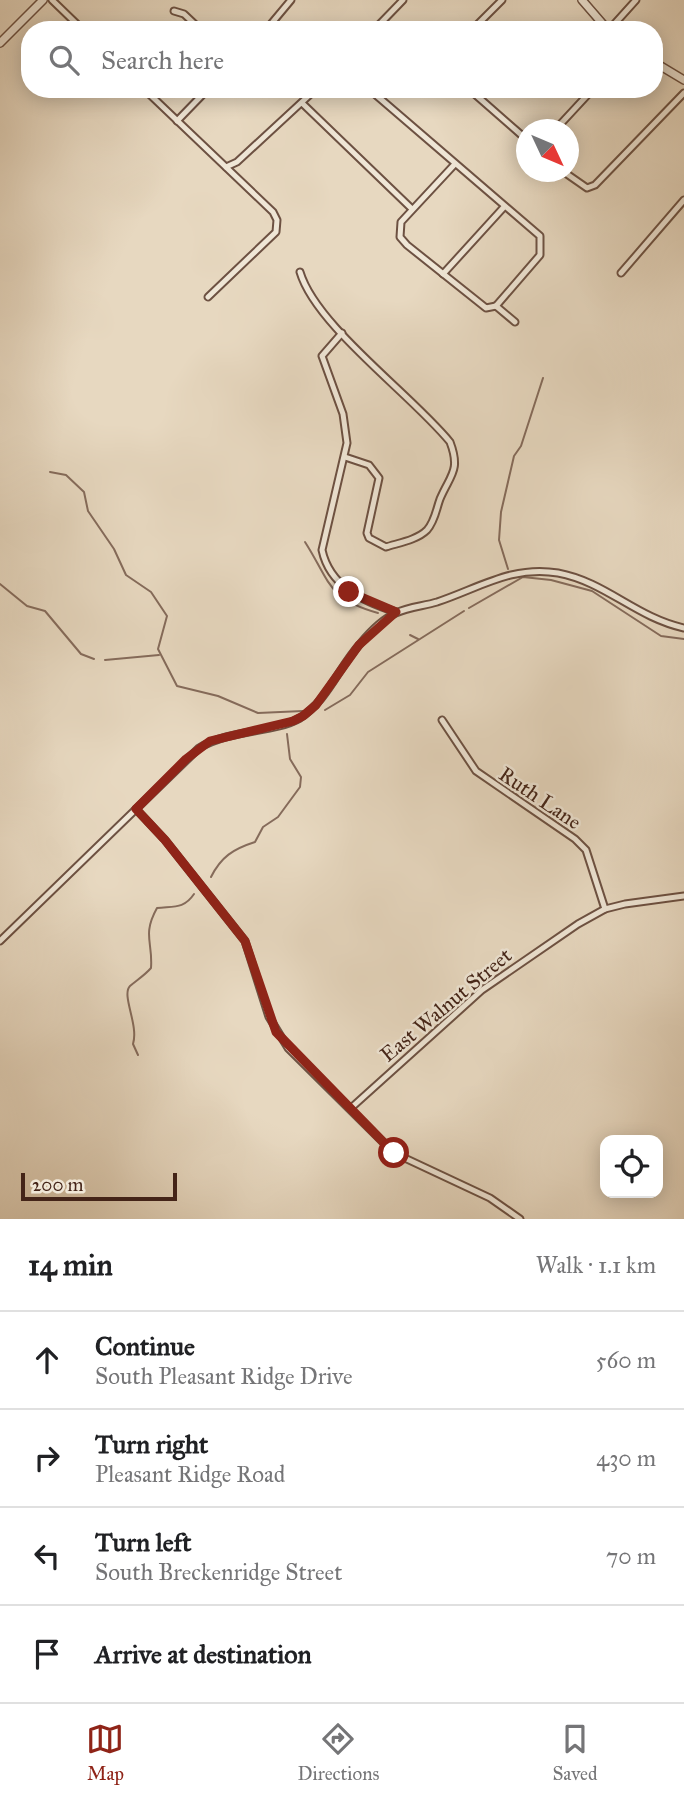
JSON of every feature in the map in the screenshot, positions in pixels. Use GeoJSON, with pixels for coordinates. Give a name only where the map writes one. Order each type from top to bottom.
{"type":"FeatureCollection","features":[{"type":"Feature","properties":{"kind":"street"},"geometry":{"type":"LineString","coordinates":[[22,21],[43,0]]}},
{"type":"Feature","properties":{"kind":"street"},"geometry":{"type":"LineString","coordinates":[[52,0],[74,21]]}},
{"type":"Feature","properties":{"kind":"street"},"geometry":{"type":"LineString","coordinates":[[383,21],[403,0]]}},
{"type":"Feature","properties":{"kind":"street"},"geometry":{"type":"LineString","coordinates":[[481,21],[502,0]]}},
{"type":"Feature","properties":{"kind":"street"},"geometry":{"type":"LineString","coordinates":[[582,0],[600,21]]}},
{"type":"Feature","properties":{"kind":"street"},"geometry":{"type":"LineString","coordinates":[[616,21],[636,0]]}},
{"type":"Feature","properties":{"kind":"street"},"geometry":{"type":"LineString","coordinates":[[274,21],[291,1]]}},
{"type":"Feature","properties":{"kind":"street"},"geometry":{"type":"LineString","coordinates":[[174,11],[184,14],[191,21]]}},
{"type":"Feature","properties":{"kind":"street"},"geometry":{"type":"LineString","coordinates":[[0,43],[21,22]]}},
{"type":"Feature","properties":{"kind":"street"},"geometry":{"type":"LineString","coordinates":[[663,67],[684,80]]}},
{"type":"Feature","properties":{"kind":"street"},"geometry":{"type":"LineString","coordinates":[[578,182],[587,188],[595,185],[684,93]]}},
{"type":"Feature","properties":{"kind":"street"},"geometry":{"type":"LineString","coordinates":[[153,98],[273,212],[276,232],[208,297]]}},
{"type":"Feature","properties":{"kind":"street"},"geometry":{"type":"LineString","coordinates":[[177,121],[199,98]]}},
{"type":"Feature","properties":{"kind":"street"},"geometry":{"type":"LineString","coordinates":[[226,167],[237,162],[307,98]]}},
{"type":"Feature","properties":{"kind":"street"},"geometry":{"type":"LineString","coordinates":[[379,98],[540,236],[540,255],[496,306],[486,308],[400,237],[401,222],[454,165]]}},
{"type":"Feature","properties":{"kind":"street"},"geometry":{"type":"LineString","coordinates":[[479,98],[516,130]]}},
{"type":"Feature","properties":{"kind":"street"},"geometry":{"type":"LineString","coordinates":[[565,119],[585,98]]}},
{"type":"Feature","properties":{"kind":"street"},"geometry":{"type":"LineString","coordinates":[[302,103],[412,209]]}},
{"type":"Feature","properties":{"kind":"street"},"geometry":{"type":"LineString","coordinates":[[621,273],[684,200]]}},
{"type":"Feature","properties":{"kind":"street"},"geometry":{"type":"LineString","coordinates":[[443,274],[504,206]]}},
{"type":"Feature","properties":{"kind":"street"},"geometry":{"type":"LineString","coordinates":[[300,272],[305,287],[342,333],[444,434],[455,454],[451,483],[439,502],[429,529],[386,547],[369,538],[367,533],[379,478],[369,465],[345,457]]}},
{"type":"Feature","properties":{"kind":"street"},"geometry":{"type":"LineString","coordinates":[[496,306],[515,322]]}},
{"type":"Feature","properties":{"kind":"street"},"geometry":{"type":"LineString","coordinates":[[342,333],[322,356],[345,422],[345,457],[324,530],[322,550],[325,565],[349,592],[396,612]]}},
{"type":"Feature","properties":{"kind":"street"},"geometry":{"type":"LineString","coordinates":[[0,941],[186,759],[210,741],[293,721],[303,716],[316,705],[359,645],[396,612],[468,591],[505,574],[531,570],[559,573],[591,583],[629,608],[684,628]]}},
{"type":"Feature","properties":{"kind":"street","name":"Ruth Lane"},"geometry":{"type":"LineString","coordinates":[[443,720],[476,771],[492,785],[566,832],[586,850],[605,909]]}},
{"type":"Feature","properties":{"kind":"street"},"geometry":{"type":"LineString","coordinates":[[136,809],[165,840],[245,941],[276,1032],[288,1048],[404,1160],[490,1198],[520,1219]]}},
{"type":"Feature","properties":{"kind":"street","name":"East Walnut Street"},"geometry":{"type":"LineString","coordinates":[[351,1108],[482,990],[561,935],[605,909],[643,900],[684,896]]}},
{"type":"Feature","properties":{"kind":"waterway"},"geometry":{"type":"LineString","coordinates":[[508,569],[499,540],[501,512],[514,456],[521,446],[543,378]]}},
{"type":"Feature","properties":{"kind":"waterway"},"geometry":{"type":"LineString","coordinates":[[50,472],[66,475],[84,492],[88,511],[114,549],[126,575],[151,592],[167,616],[158,649],[177,686],[218,696],[258,713],[303,711]]}},
{"type":"Feature","properties":{"kind":"waterway"},"geometry":{"type":"LineString","coordinates":[[305,542],[339,595],[361,608],[378,613]]}},
{"type":"Feature","properties":{"kind":"waterway"},"geometry":{"type":"LineString","coordinates":[[469,608],[523,577],[551,580],[592,591],[661,636],[684,639]]}},
{"type":"Feature","properties":{"kind":"waterway"},"geometry":{"type":"LineString","coordinates":[[0,584],[27,606],[45,611],[81,654],[94,659]]}},
{"type":"Feature","properties":{"kind":"waterway"},"geometry":{"type":"LineString","coordinates":[[325,710],[350,695],[368,672],[464,611]]}},
{"type":"Feature","properties":{"kind":"waterway"},"geometry":{"type":"LineString","coordinates":[[410,635],[418,639]]}},
{"type":"Feature","properties":{"kind":"waterway"},"geometry":{"type":"LineString","coordinates":[[105,660],[159,655]]}},
{"type":"Feature","properties":{"kind":"waterway"},"geometry":{"type":"LineString","coordinates":[[211,877],[229,855],[255,842],[263,827],[278,817],[300,787],[301,777],[290,759],[287,734]]}},
{"type":"Feature","properties":{"kind":"waterway"},"geometry":{"type":"LineString","coordinates":[[138,1055],[133,1044],[134,1028],[128,990],[151,968],[150,925],[157,908],[182,904],[194,894]]}},
{"type":"Feature","properties":{"kind":"route"},"geometry":{"type":"LineString","coordinates":[[349,592],[396,612],[359,645],[316,705],[293,721],[210,741],[186,759],[136,809],[165,840],[245,941],[269,1017],[288,1048],[394,1153]]}}]}
